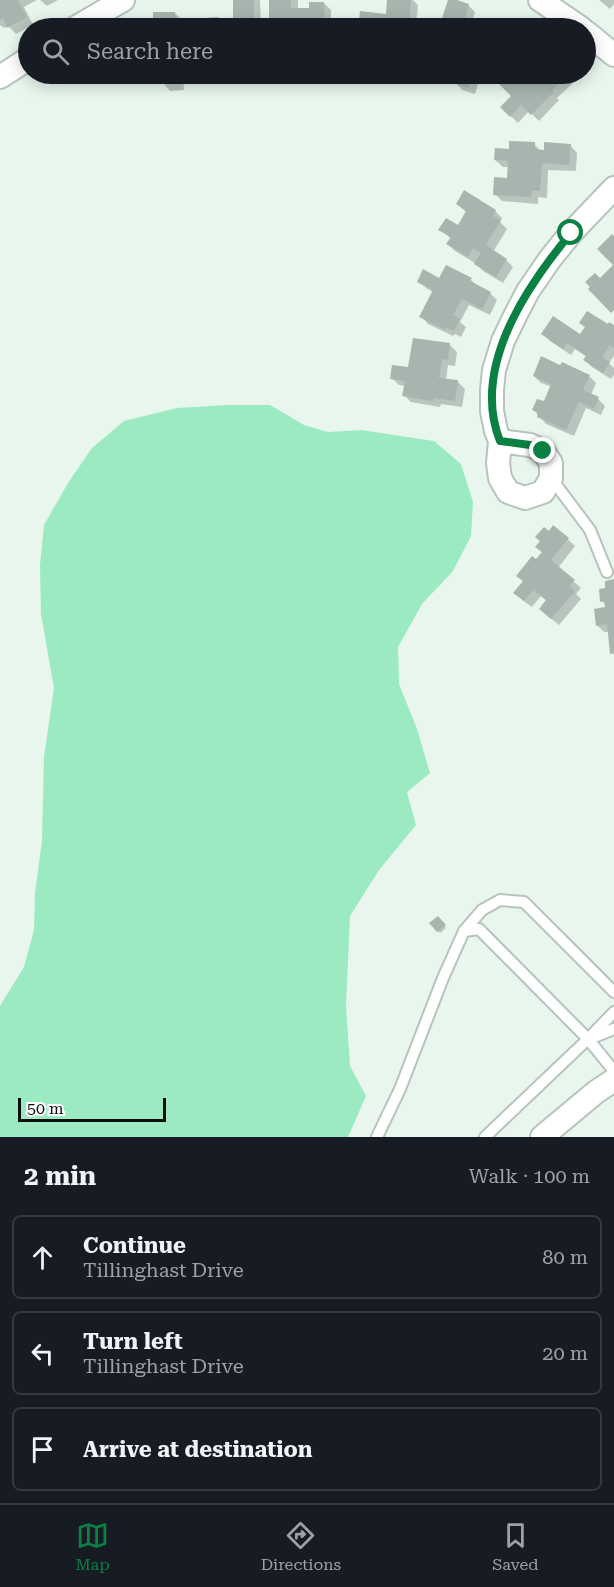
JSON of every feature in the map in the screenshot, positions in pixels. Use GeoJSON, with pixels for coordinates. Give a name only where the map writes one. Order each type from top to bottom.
{"type":"FeatureCollection","features":[{"type":"Feature","properties":{"kind":"street"},"geometry":{"type":"LineString","coordinates":[[92,18],[123,0]]}},
{"type":"Feature","properties":{"kind":"street"},"geometry":{"type":"LineString","coordinates":[[540,0],[566,18]]}},
{"type":"Feature","properties":{"kind":"street"},"geometry":{"type":"LineString","coordinates":[[596,40],[614,54]]}},
{"type":"Feature","properties":{"kind":"street"},"geometry":{"type":"LineString","coordinates":[[0,77],[18,65]]}},
{"type":"Feature","properties":{"kind":"street"},"geometry":{"type":"LineString","coordinates":[[500,441],[530,445],[543,451],[551,463],[551,478],[543,492],[525,498],[508,492],[500,478],[498,463],[500,441],[492,411],[494,370],[503,341],[528,291],[571,233],[614,188]]}},
{"type":"Feature","properties":{"kind":"street"},"geometry":{"type":"LineString","coordinates":[[542,1137],[614,1080]]}},
{"type":"Feature","properties":{"kind":"lane"},"geometry":{"type":"LineString","coordinates":[[551,478],[590,530],[607,572]]}},
{"type":"Feature","properties":{"kind":"lane"},"geometry":{"type":"LineString","coordinates":[[377,1137],[400,1089],[443,978],[464,931],[482,910],[500,900],[524,902],[614,993]]}},
{"type":"Feature","properties":{"kind":"lane"},"geometry":{"type":"LineString","coordinates":[[464,931],[479,929],[588,1039],[614,1071]]}},
{"type":"Feature","properties":{"kind":"lane"},"geometry":{"type":"LineString","coordinates":[[485,1137],[614,1012]]}},
{"type":"Feature","properties":{"kind":"lane"},"geometry":{"type":"LineString","coordinates":[[588,1039],[614,1029]]}},
{"type":"Feature","properties":{"kind":"green space"},"geometry":{"type":"Polygon","coordinates":[[[270,405],[304,425],[328,432],[361,430],[434,441],[461,464],[473,502],[471,536],[453,571],[422,604],[398,647],[399,684],[417,729],[430,773],[407,792],[416,825],[379,870],[350,916],[346,1006],[350,1066],[366,1096],[348,1137],[0,1137],[0,1006],[24,967],[34,930],[35,893],[42,841],[44,757],[54,688],[41,614],[40,565],[44,525],[68,483],[92,448],[124,421],[177,408],[270,405]]]}},
{"type":"Feature","properties":{"kind":"building"},"geometry":{"type":"Polygon","coordinates":[[[0,0],[18,0],[27,17],[18,18],[18,22],[7,28],[3,18],[0,20],[0,0]]]}},
{"type":"Feature","properties":{"kind":"building"},"geometry":{"type":"Polygon","coordinates":[[[233,0],[254,0],[254,18],[233,18],[233,0]]]}},
{"type":"Feature","properties":{"kind":"building"},"geometry":{"type":"Polygon","coordinates":[[[269,0],[291,0],[291,8],[309,8],[309,2],[324,2],[325,18],[269,18],[269,0]]]}},
{"type":"Feature","properties":{"kind":"building"},"geometry":{"type":"Polygon","coordinates":[[[387,0],[411,0],[409,18],[359,18],[360,11],[386,14],[387,0]]]}},
{"type":"Feature","properties":{"kind":"building"},"geometry":{"type":"Polygon","coordinates":[[[448,0],[469,4],[465,18],[442,18],[448,0]]]}},
{"type":"Feature","properties":{"kind":"building"},"geometry":{"type":"Polygon","coordinates":[[[153,12],[175,12],[176,18],[153,18],[153,12]]]}},
{"type":"Feature","properties":{"kind":"building"},"geometry":{"type":"Polygon","coordinates":[[[456,84],[469,84],[468,88],[456,84]]]}},
{"type":"Feature","properties":{"kind":"building"},"geometry":{"type":"Polygon","coordinates":[[[499,84],[558,84],[552,90],[554,92],[531,115],[521,105],[510,117],[500,107],[511,96],[499,84]]]}},
{"type":"Feature","properties":{"kind":"building"},"geometry":{"type":"Polygon","coordinates":[[[509,141],[535,142],[535,149],[544,150],[544,142],[571,144],[569,165],[542,163],[540,191],[532,191],[531,197],[493,195],[494,177],[507,178],[508,161],[494,160],[495,148],[509,149],[509,141]]]}},
{"type":"Feature","properties":{"kind":"building"},"geometry":{"type":"Polygon","coordinates":[[[464,190],[496,210],[493,216],[501,220],[486,245],[507,259],[496,277],[474,264],[481,253],[473,248],[468,257],[446,244],[451,237],[438,230],[446,218],[458,225],[466,211],[456,204],[464,190]]]}},
{"type":"Feature","properties":{"kind":"building"},"geometry":{"type":"Polygon","coordinates":[[[612,234],[614,236],[614,310],[611,313],[588,289],[590,287],[585,282],[595,273],[600,278],[613,265],[597,249],[612,234]]]}},
{"type":"Feature","properties":{"kind":"building"},"geometry":{"type":"Polygon","coordinates":[[[446,265],[472,278],[470,281],[491,292],[482,309],[462,299],[453,315],[460,319],[454,331],[447,328],[446,330],[419,317],[433,290],[417,282],[423,269],[439,278],[446,265]]]}},
{"type":"Feature","properties":{"kind":"building"},"geometry":{"type":"Polygon","coordinates":[[[587,311],[608,324],[609,322],[614,325],[614,348],[610,345],[602,357],[610,362],[603,373],[583,360],[586,356],[567,343],[563,349],[541,334],[553,316],[580,334],[585,327],[579,323],[587,311]]]}},
{"type":"Feature","properties":{"kind":"building"},"geometry":{"type":"Polygon","coordinates":[[[413,338],[450,343],[448,360],[442,359],[439,378],[458,380],[455,401],[434,398],[433,401],[402,396],[405,381],[390,379],[392,365],[408,367],[413,338]]]}},
{"type":"Feature","properties":{"kind":"building"},"geometry":{"type":"Polygon","coordinates":[[[541,356],[560,365],[562,362],[590,375],[583,390],[599,397],[594,409],[579,402],[566,430],[537,417],[538,413],[532,410],[537,399],[544,401],[551,384],[533,376],[541,356]]]}},
{"type":"Feature","properties":{"kind":"building"},"geometry":{"type":"Polygon","coordinates":[[[553,525],[569,538],[551,560],[575,580],[569,586],[575,591],[551,619],[539,609],[546,600],[533,590],[524,601],[513,593],[523,581],[516,576],[532,556],[536,559],[542,552],[535,547],[540,541],[535,537],[544,527],[549,531],[553,525]]]}},
{"type":"Feature","properties":{"kind":"building"},"geometry":{"type":"Polygon","coordinates":[[[614,579],[614,653],[610,654],[607,624],[596,626],[594,609],[605,607],[604,601],[600,602],[599,589],[605,588],[605,581],[614,579]]]}},
{"type":"Feature","properties":{"kind":"building"},"geometry":{"type":"Polygon","coordinates":[[[438,916],[446,925],[437,932],[429,923],[438,916]]]}},
{"type":"Feature","properties":{"kind":"route"},"geometry":{"type":"LineString","coordinates":[[543,451],[519,442],[500,441],[492,411],[494,370],[503,341],[528,291],[571,233]]}}]}
